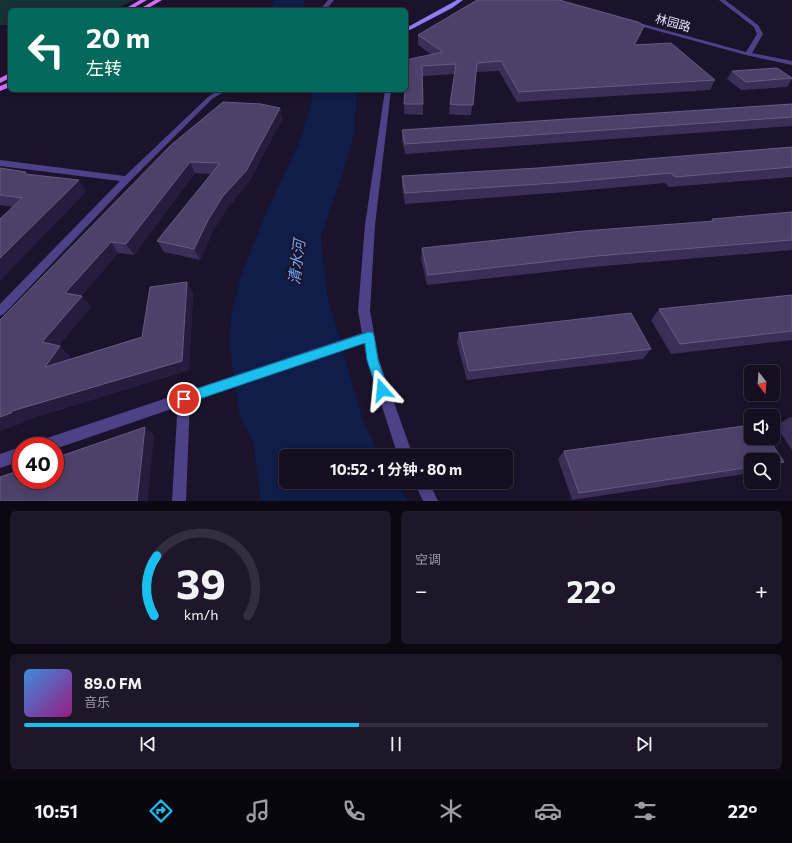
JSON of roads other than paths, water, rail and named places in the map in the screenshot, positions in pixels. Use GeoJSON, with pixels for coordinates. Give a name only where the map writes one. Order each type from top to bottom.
{"type":"FeatureCollection","features":[{"type":"Feature","properties":{"kind":"main road"},"geometry":{"type":"LineString","coordinates":[[130,8],[144,0]]}},
{"type":"Feature","properties":{"kind":"main road"},"geometry":{"type":"LineString","coordinates":[[145,8],[159,0]]}},
{"type":"Feature","properties":{"kind":"main road"},"geometry":{"type":"LineString","coordinates":[[408,29],[450,7],[460,0]]}},
{"type":"Feature","properties":{"kind":"street"},"geometry":{"type":"LineString","coordinates":[[324,8],[331,0]]}},
{"type":"Feature","properties":{"kind":"street"},"geometry":{"type":"LineString","coordinates":[[722,0],[756,26],[760,34],[748,54]]}},
{"type":"Feature","properties":{"kind":"street","name":"林园路"},"geometry":{"type":"LineString","coordinates":[[624,21],[748,54],[792,63]]}},
{"type":"Feature","properties":{"kind":"street"},"geometry":{"type":"LineString","coordinates":[[0,312],[126,179],[210,98],[220,92]]}},
{"type":"Feature","properties":{"kind":"street"},"geometry":{"type":"LineString","coordinates":[[388,92],[370,225],[364,311],[373,360],[402,449]]}},
{"type":"Feature","properties":{"kind":"street"},"geometry":{"type":"LineString","coordinates":[[0,163],[126,179]]}},
{"type":"Feature","properties":{"kind":"street"},"geometry":{"type":"LineString","coordinates":[[64,439],[369,336]]}},
{"type":"Feature","properties":{"kind":"street"},"geometry":{"type":"LineString","coordinates":[[179,501],[184,399]]}},
{"type":"Feature","properties":{"kind":"street"},"geometry":{"type":"LineString","coordinates":[[0,461],[12,457]]}},
{"type":"Feature","properties":{"kind":"street"},"geometry":{"type":"LineString","coordinates":[[425,489],[431,501]]}},
{"type":"Feature","properties":{"kind":"water"},"geometry":{"type":"Polygon","coordinates":[[[274,0],[305,0],[303,8],[270,8],[274,0]]]}},
{"type":"Feature","properties":{"kind":"water","name":"清水河"},"geometry":{"type":"Polygon","coordinates":[[[312,92],[357,92],[354,134],[344,170],[321,237],[328,298],[363,421],[377,449],[279,449],[279,489],[400,489],[408,501],[261,501],[253,442],[239,414],[229,342],[231,317],[240,278],[267,211],[298,145],[311,105],[312,92]]]}}]}
